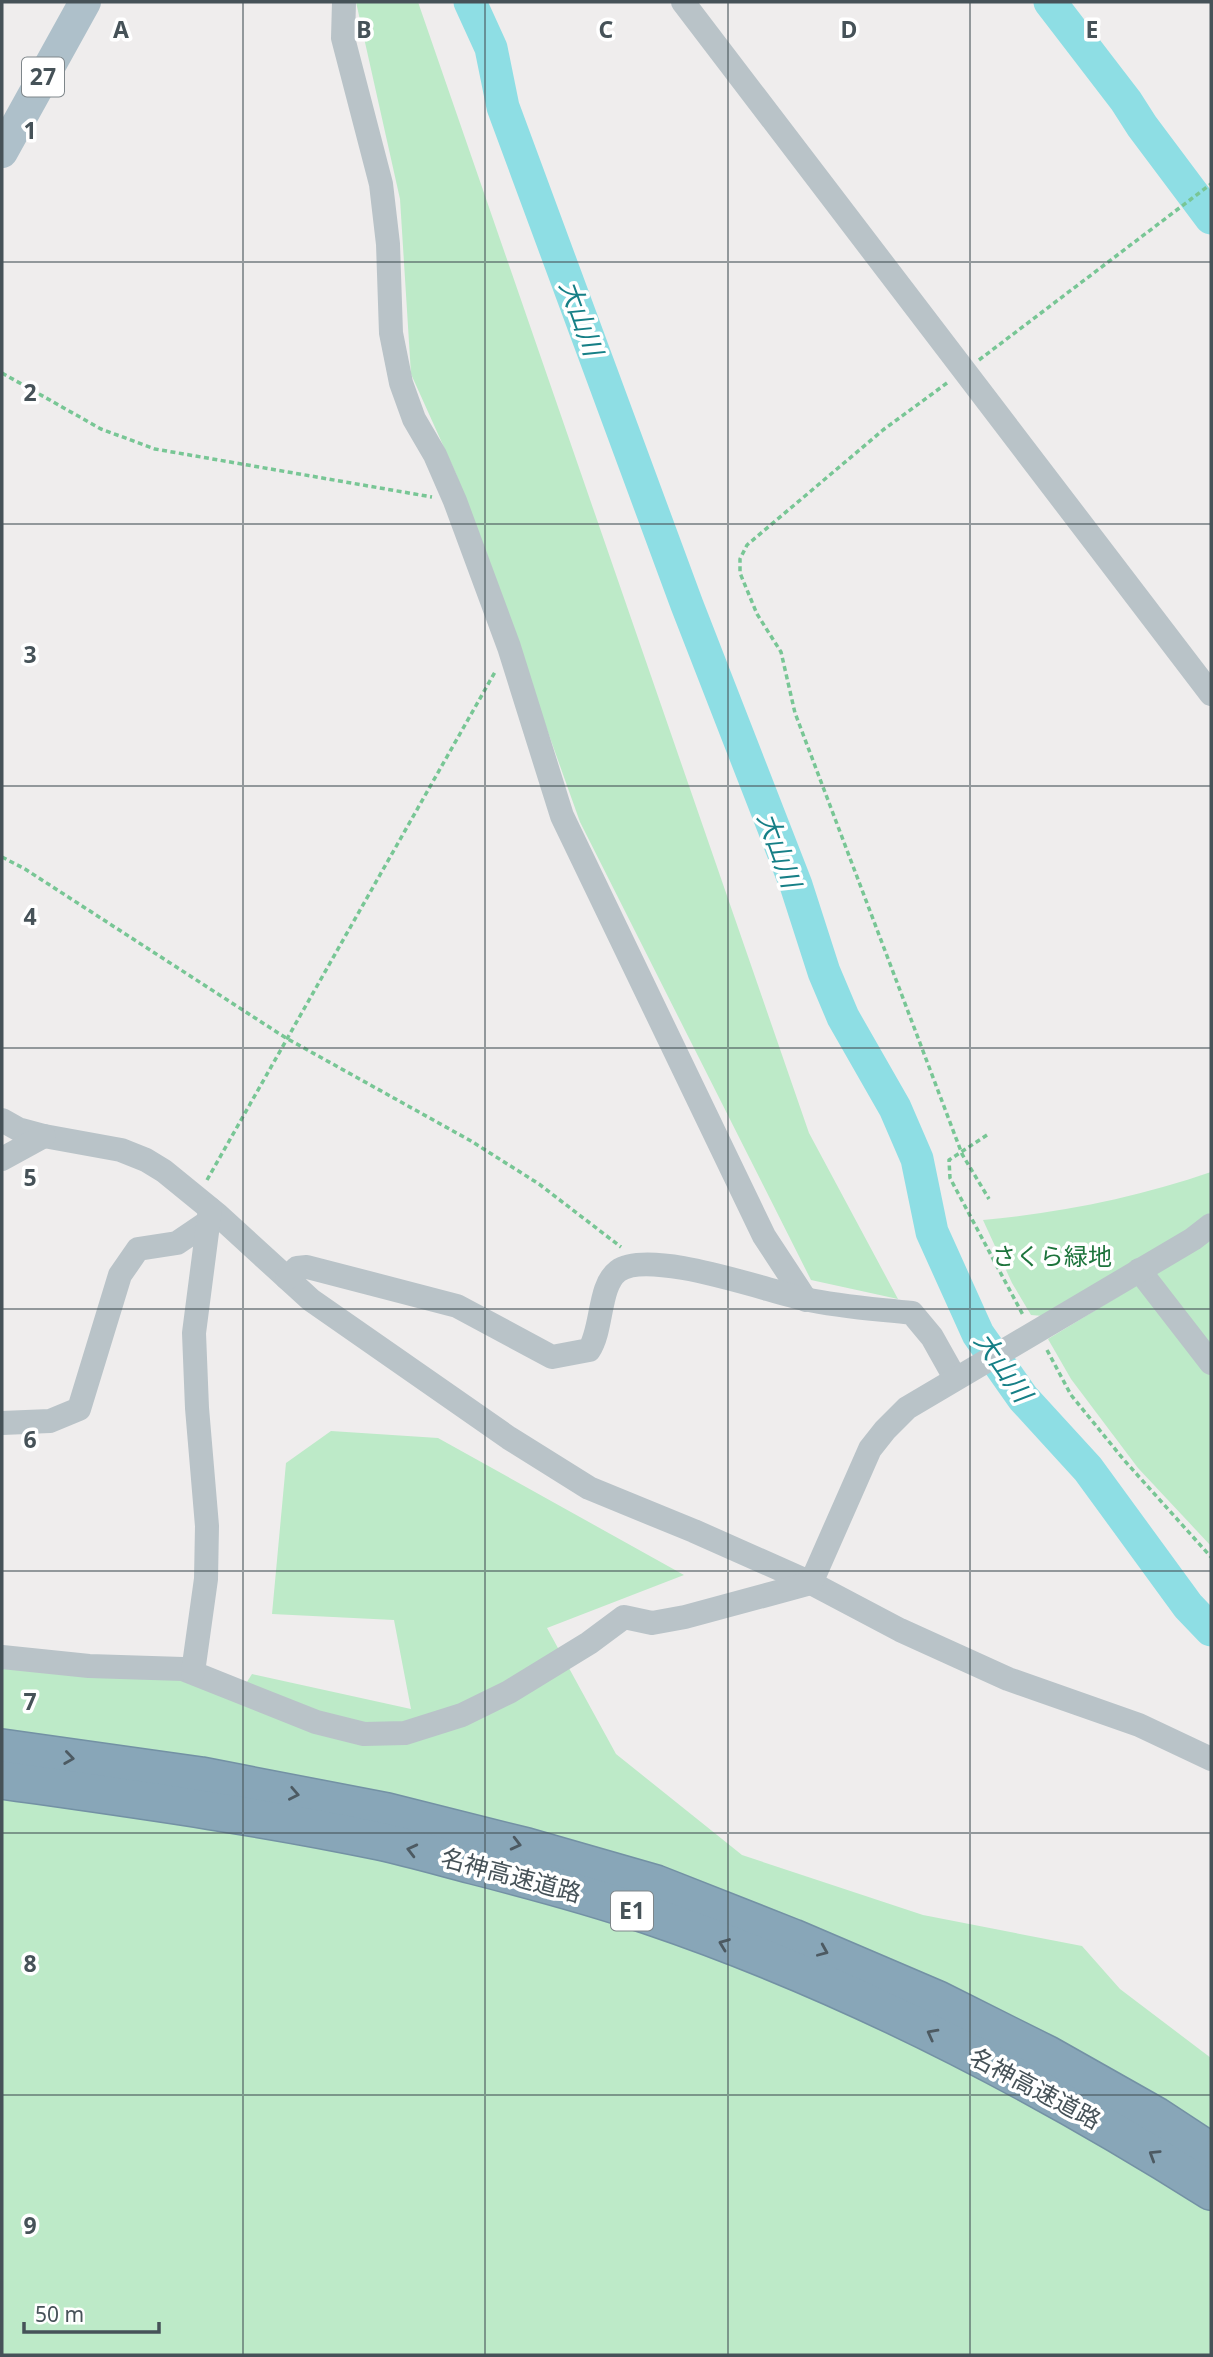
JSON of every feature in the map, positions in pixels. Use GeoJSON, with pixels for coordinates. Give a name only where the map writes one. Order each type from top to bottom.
{"type":"FeatureCollection","features":[{"type":"Feature","properties":{"kind":"highway","name":"名神高速道路"},"geometry":{"type":"LineString","coordinates":[[2,1748],[201,1776],[387,1812],[527,1847],[656,1884],[793,1938],[938,2000],[1048,2055],[1156,2116],[1211,2152]]}},
{"type":"Feature","properties":{"kind":"highway","name":"名神高速道路"},"geometry":{"type":"LineString","coordinates":[[2,1780],[196,1808],[381,1842],[520,1877],[648,1915],[776,1964],[922,2029],[1139,2146],[1211,2191]]}},
{"type":"Feature","properties":{"kind":"main road","name":"27"},"geometry":{"type":"LineString","coordinates":[[2,152],[85,2]]}},
{"type":"Feature","properties":{"kind":"street"},"geometry":{"type":"LineString","coordinates":[[344,2],[343,38],[381,184],[388,244],[391,333],[401,383],[414,419],[435,455],[455,501],[509,647],[562,816],[764,1236],[806,1300]]}},
{"type":"Feature","properties":{"kind":"street"},"geometry":{"type":"LineString","coordinates":[[682,2],[1211,694]]}},
{"type":"Feature","properties":{"kind":"street"},"geometry":{"type":"LineString","coordinates":[[2,1120],[19,1129],[44,1136],[121,1150],[164,1171],[311,1300],[509,1438],[589,1488],[811,1583],[900,1630],[1008,1679],[1139,1725],[1211,1759]]}},
{"type":"Feature","properties":{"kind":"street"},"geometry":{"type":"LineString","coordinates":[[2,1159],[44,1136]]}},
{"type":"Feature","properties":{"kind":"street"},"geometry":{"type":"LineString","coordinates":[[2,1423],[50,1421],[79,1409],[120,1275],[138,1248],[177,1244],[205,1209]]}},
{"type":"Feature","properties":{"kind":"street"},"geometry":{"type":"LineString","coordinates":[[193,1672],[205,1579],[207,1525],[194,1333],[205,1209]]}},
{"type":"Feature","properties":{"kind":"street"},"geometry":{"type":"LineString","coordinates":[[811,1583],[870,1449],[907,1408],[1193,1239],[1211,1224]]}},
{"type":"Feature","properties":{"kind":"street"},"geometry":{"type":"LineString","coordinates":[[287,1278],[297,1268],[307,1267],[457,1306],[552,1357],[589,1350],[594,1341],[608,1284],[616,1272],[627,1266],[641,1263],[717,1274],[806,1300],[912,1313],[932,1337],[957,1377]]}},
{"type":"Feature","properties":{"kind":"street"},"geometry":{"type":"LineString","coordinates":[[1139,1270],[1211,1363]]}},
{"type":"Feature","properties":{"kind":"street"},"geometry":{"type":"LineString","coordinates":[[2,1657],[89,1666],[183,1670],[316,1722],[365,1734],[405,1733],[462,1715],[509,1692],[589,1643],[624,1617],[652,1623],[674,1619],[811,1583]]}},
{"type":"Feature","properties":{"kind":"path"},"geometry":{"type":"LineString","coordinates":[[989,1199],[961,1151],[795,713],[781,652],[757,614],[740,573],[740,559],[747,545],[883,430],[1211,184]]}},
{"type":"Feature","properties":{"kind":"path"},"geometry":{"type":"LineString","coordinates":[[2,373],[101,429],[155,449],[455,501]]}},
{"type":"Feature","properties":{"kind":"path"},"geometry":{"type":"LineString","coordinates":[[205,1209],[286,1038],[509,647]]}},
{"type":"Feature","properties":{"kind":"path"},"geometry":{"type":"LineString","coordinates":[[2,857],[286,1038],[482,1148],[539,1184],[641,1263]]}},
{"type":"Feature","properties":{"kind":"path"},"geometry":{"type":"LineString","coordinates":[[987,1135],[949,1160],[950,1178],[1028,1335],[1046,1348],[1080,1406],[1124,1460],[1211,1557]]}},
{"type":"Feature","properties":{"kind":"green space"},"geometry":{"type":"Polygon","coordinates":[[[356,2],[418,2],[809,1133],[898,1299],[811,1280],[580,822],[456,474],[411,374],[400,199],[356,2]]]}},
{"type":"Feature","properties":{"kind":"green space","name":"さくら緑地"},"geometry":{"type":"Polygon","coordinates":[[[1211,1172],[1211,1212],[1187,1231],[1043,1316],[1031,1315],[1012,1283],[983,1220],[1099,1203],[1211,1172]]]}},
{"type":"Feature","properties":{"kind":"green space"},"geometry":{"type":"Polygon","coordinates":[[[1211,1240],[1211,1546],[1138,1468],[1071,1379],[1048,1339],[1211,1240]]]}},
{"type":"Feature","properties":{"kind":"green space"},"geometry":{"type":"Polygon","coordinates":[[[331,1431],[438,1438],[684,1575],[547,1628],[616,1754],[742,1855],[923,1915],[1082,1946],[1120,1989],[1211,2058],[1211,2355],[2,2355],[2,1666],[185,1678],[236,1699],[252,1674],[411,1709],[394,1620],[272,1614],[286,1463],[331,1431]]]}},
{"type":"Feature","properties":{"kind":"waterway","name":"大山川"},"geometry":{"type":"LineString","coordinates":[[470,2],[491,48],[503,107],[687,605],[796,885],[824,972],[843,1017],[895,1108],[917,1159],[932,1232],[978,1334],[1023,1398],[1088,1469],[1188,1606],[1211,1630]]}},
{"type":"Feature","properties":{"kind":"waterway"},"geometry":{"type":"LineString","coordinates":[[1050,2],[1211,218]]}}]}
